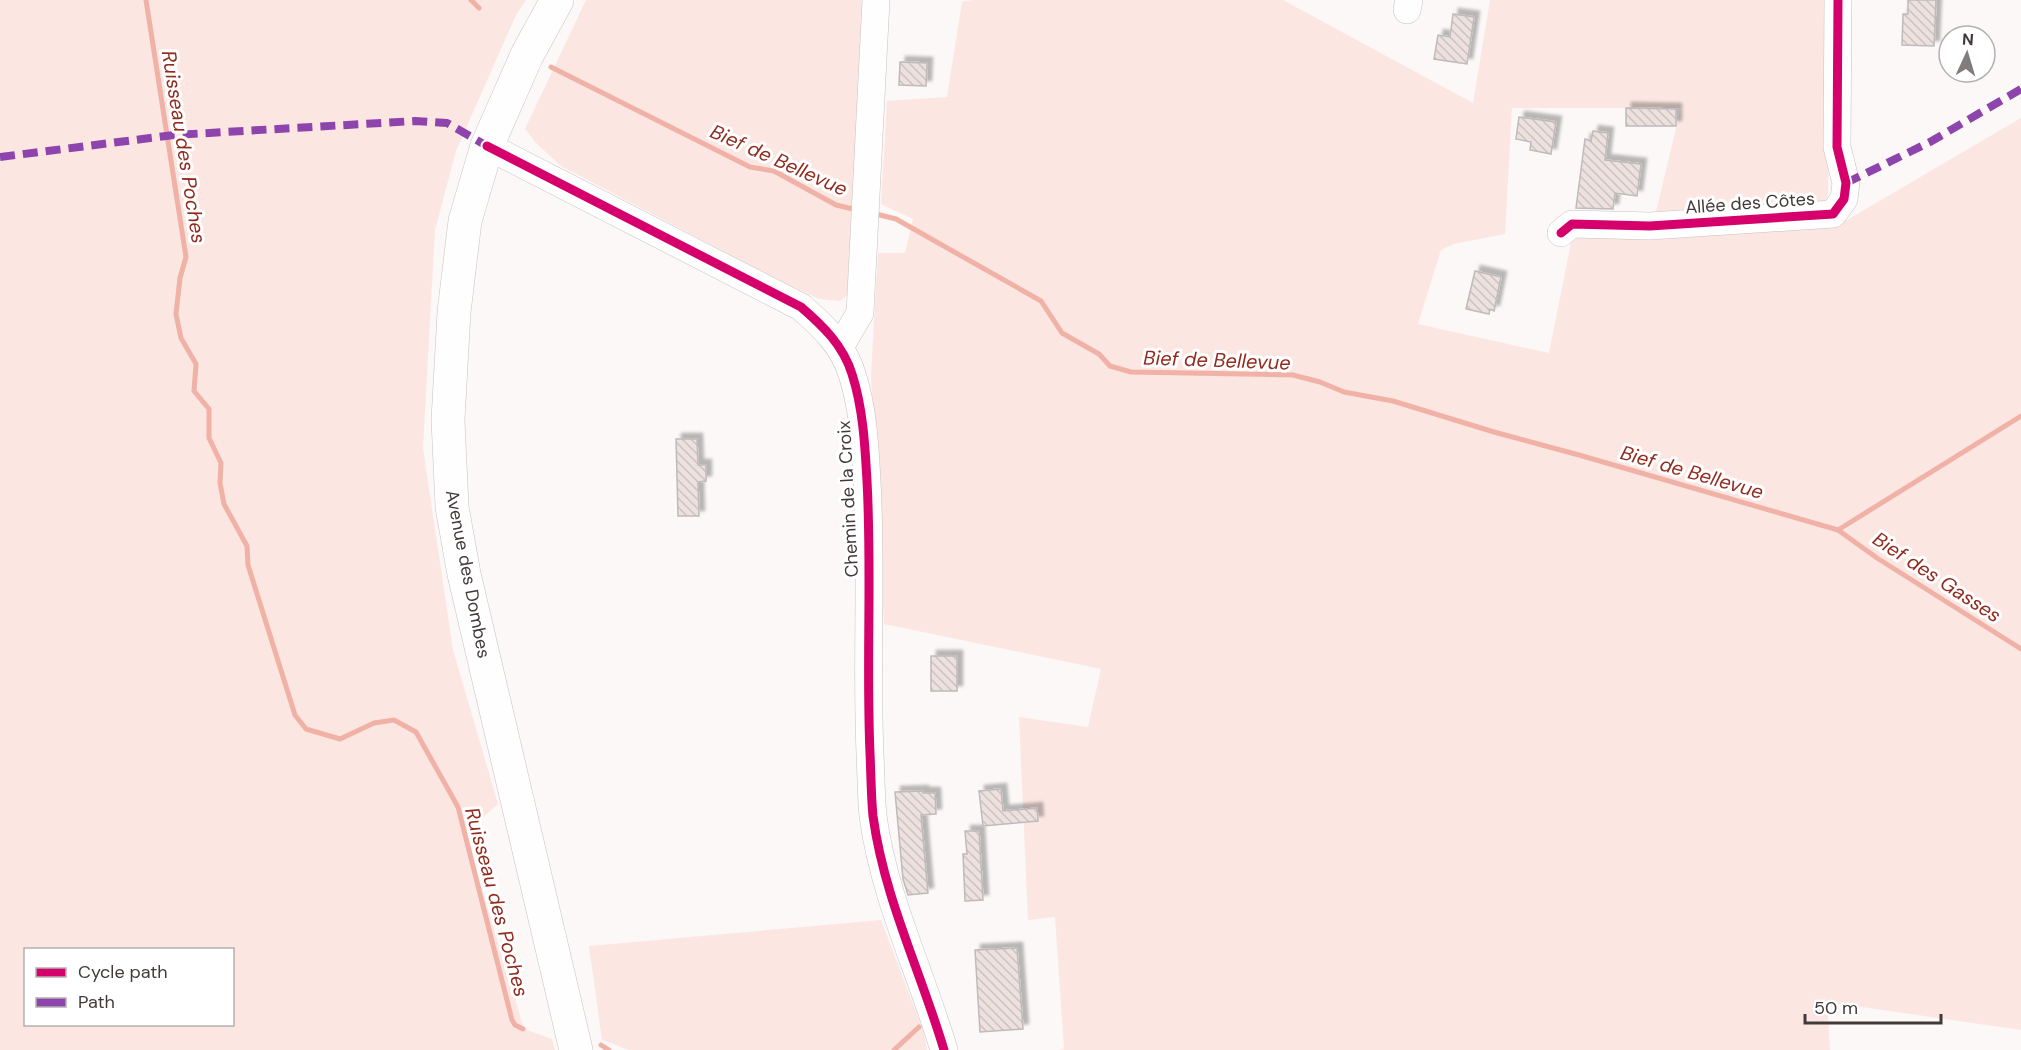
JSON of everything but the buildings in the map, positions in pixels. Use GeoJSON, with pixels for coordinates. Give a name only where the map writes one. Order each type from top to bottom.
{"type":"FeatureCollection","features":[{"type":"Feature","properties":{"kind":"main road","name":"Avenue des Dombes"},"geometry":{"type":"LineString","coordinates":[[557,0],[527,55],[487,146],[465,221],[454,312],[448,420],[452,507],[464,574],[576,1050]]}},
{"type":"Feature","properties":{"kind":"street"},"geometry":{"type":"LineString","coordinates":[[840,347],[860,313],[876,0]]}},
{"type":"Feature","properties":{"kind":"street","name":"Allée des Côtes"},"geometry":{"type":"LineString","coordinates":[[1561,233],[1572,224],[1650,226],[1833,214],[1844,199],[1846,183],[1837,147],[1838,0]]}},
{"type":"Feature","properties":{"kind":"street","name":"Chemin de la Croix"},"geometry":{"type":"LineString","coordinates":[[487,146],[801,307],[827,330],[840,347],[852,373],[863,426],[869,523],[869,728],[873,816],[888,890],[944,1050]]}},
{"type":"Feature","properties":{"kind":"shaded area"},"geometry":{"type":"Polygon","coordinates":[[[0,0],[526,0],[516,15],[456,151],[435,230],[423,448],[453,650],[498,804],[465,833],[524,1029],[552,1039],[555,1050],[0,1050],[0,0]]]}},
{"type":"Feature","properties":{"kind":"shaded area"},"geometry":{"type":"Polygon","coordinates":[[[586,0],[863,0],[854,290],[840,301],[819,299],[778,280],[561,166],[538,145],[525,129],[586,0]]]}},
{"type":"Feature","properties":{"kind":"shaded area"},"geometry":{"type":"Polygon","coordinates":[[[973,0],[1283,0],[1473,103],[1490,0],[1830,0],[1828,196],[1822,205],[1655,216],[1681,108],[1512,108],[1505,234],[1454,244],[1441,250],[1418,324],[1549,353],[1572,238],[1847,220],[2021,118],[2021,1030],[1827,1002],[1830,1050],[1058,1050],[1064,1049],[1055,917],[1028,920],[1019,717],[1088,727],[1101,669],[884,624],[871,375],[878,253],[905,253],[913,219],[881,204],[887,101],[947,97],[962,2],[973,0]]]}},
{"type":"Feature","properties":{"kind":"shaded area"},"geometry":{"type":"Polygon","coordinates":[[[881,920],[924,1033],[927,1050],[629,1050],[602,1040],[589,946],[881,920]]]}},
{"type":"Feature","properties":{"kind":"waterway","name":"Ruisseau des Poches"},"geometry":{"type":"LineString","coordinates":[[146,0],[186,257],[180,278],[176,314],[181,338],[196,364],[194,391],[209,409],[209,438],[221,463],[220,483],[224,504],[247,546],[248,565],[295,715],[306,729],[340,739],[374,723],[394,720],[416,732],[458,807],[512,1020],[515,1025],[523,1029]]}},
{"type":"Feature","properties":{"kind":"waterway","name":"Bief de Bellevue"},"geometry":{"type":"LineString","coordinates":[[471,0],[479,8]]}},
{"type":"Feature","properties":{"kind":"waterway","name":"Bief de Bellevue"},"geometry":{"type":"LineString","coordinates":[[551,67],[750,167],[774,171],[836,205],[857,210]]}},
{"type":"Feature","properties":{"kind":"waterway","name":"Bief de Bellevue"},"geometry":{"type":"LineString","coordinates":[[872,213],[896,219],[1041,301],[1062,333],[1099,354],[1110,366],[1131,372],[1293,375],[1320,382],[1344,392],[1393,401],[1838,530],[2021,416]]}},
{"type":"Feature","properties":{"kind":"waterway","name":"Bief des Gasses"},"geometry":{"type":"LineString","coordinates":[[1838,530],[1877,558],[2021,649]]}},
{"type":"Feature","properties":{"kind":"waterway"},"geometry":{"type":"LineString","coordinates":[[894,1050],[919,1027]]}},
{"type":"Feature","properties":{"kind":"waterway","name":"Ruisseau des Poches"},"geometry":{"type":"LineString","coordinates":[[601,1045],[609,1050]]}},
{"type":"Feature","properties":{"kind":"marked path"},"geometry":{"type":"LineString","coordinates":[[1846,183],[1930,142],[2021,89]]}},
{"type":"Feature","properties":{"kind":"marked path"},"geometry":{"type":"LineString","coordinates":[[0,157],[174,135],[415,121],[447,123],[487,146]]}},
{"type":"Feature","properties":{"kind":"cycle path"},"geometry":{"type":"LineString","coordinates":[[1561,233],[1572,224],[1650,226],[1833,214],[1844,199],[1846,183],[1837,147],[1838,0]]}},
{"type":"Feature","properties":{"kind":"cycle path"},"geometry":{"type":"LineString","coordinates":[[487,146],[801,307],[824,329],[843,354],[852,374],[859,400],[866,467],[869,549],[869,719],[873,816],[878,846],[894,906],[944,1050]]}}]}
